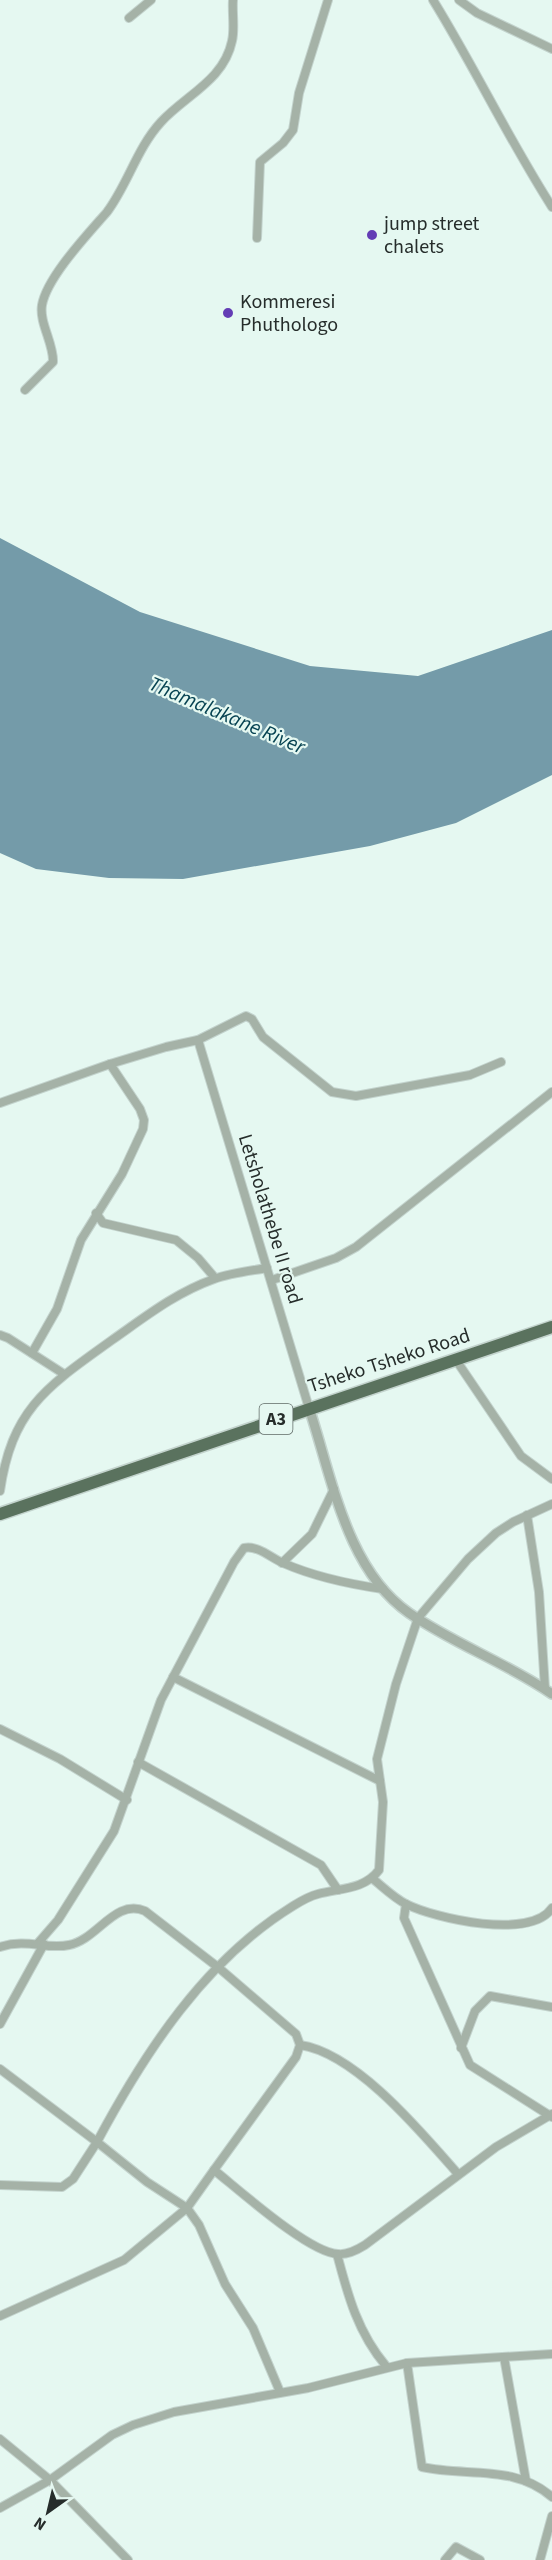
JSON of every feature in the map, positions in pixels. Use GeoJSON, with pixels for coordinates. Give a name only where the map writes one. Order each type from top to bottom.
{"type":"FeatureCollection","features":[{"type":"Feature","properties":{"kind":"highway","name":"Tsheko Tsheko Road"},"geometry":{"type":"LineString","coordinates":[[0,1514],[552,1327]]}},
{"type":"Feature","properties":{"kind":"street"},"geometry":{"type":"LineString","coordinates":[[129,18],[150,0]]}},
{"type":"Feature","properties":{"kind":"street"},"geometry":{"type":"LineString","coordinates":[[25,390],[53,362],[53,351],[41,308],[44,296],[82,241],[109,209],[138,154],[161,122],[204,86],[229,52],[233,39],[232,0]]}},
{"type":"Feature","properties":{"kind":"street"},"geometry":{"type":"LineString","coordinates":[[256,238],[260,162],[283,143],[292,130],[299,93],[328,0]]}},
{"type":"Feature","properties":{"kind":"street"},"geometry":{"type":"LineString","coordinates":[[434,0],[470,60],[520,157],[552,207]]}},
{"type":"Feature","properties":{"kind":"street"},"geometry":{"type":"LineString","coordinates":[[459,0],[477,13],[552,49]]}},
{"type":"Feature","properties":{"kind":"street"},"geometry":{"type":"LineString","coordinates":[[0,1103],[110,1064],[198,1040],[249,1016],[263,1037],[281,1052],[332,1092],[349,1096],[470,1075],[501,1062]]}},
{"type":"Feature","properties":{"kind":"street","name":"Letsholathebe II road"},"geometry":{"type":"LineString","coordinates":[[198,1040],[309,1408]]}},
{"type":"Feature","properties":{"kind":"street"},"geometry":{"type":"LineString","coordinates":[[32,1353],[57,1309],[81,1240],[126,1166],[143,1129],[144,1120],[110,1064]]}},
{"type":"Feature","properties":{"kind":"street"},"geometry":{"type":"LineString","coordinates":[[272,1280],[336,1258],[356,1247],[552,1092]]}},
{"type":"Feature","properties":{"kind":"street"},"geometry":{"type":"LineString","coordinates":[[96,1213],[103,1223],[176,1240],[198,1258],[215,1278]]}},
{"type":"Feature","properties":{"kind":"street"},"geometry":{"type":"LineString","coordinates":[[0,1491],[4,1462],[16,1432],[43,1393],[64,1374],[166,1302],[215,1278],[267,1268]]}},
{"type":"Feature","properties":{"kind":"street"},"geometry":{"type":"LineString","coordinates":[[0,1335],[64,1374]]}},
{"type":"Feature","properties":{"kind":"street"},"geometry":{"type":"LineString","coordinates":[[456,1360],[521,1456],[552,1479]]}},
{"type":"Feature","properties":{"kind":"street"},"geometry":{"type":"LineString","coordinates":[[309,1408],[351,1538],[371,1576],[418,1618],[548,1692]]}},
{"type":"Feature","properties":{"kind":"street"},"geometry":{"type":"LineString","coordinates":[[282,1563],[312,1534],[335,1487]]}},
{"type":"Feature","properties":{"kind":"street"},"geometry":{"type":"LineString","coordinates":[[0,2185],[62,2187],[73,2179],[125,2092],[177,2015],[219,1968],[267,1924],[294,1905],[315,1894],[353,1887],[373,1879],[379,1870],[381,1861],[380,1781],[377,1768],[379,1749],[418,1618],[479,1548],[496,1533],[552,1504]]}},
{"type":"Feature","properties":{"kind":"street"},"geometry":{"type":"LineString","coordinates":[[527,1515],[539,1592],[543,1666],[548,1692]]}},
{"type":"Feature","properties":{"kind":"street"},"geometry":{"type":"LineString","coordinates":[[0,2024],[41,1943],[114,1831],[161,1701],[244,1548],[256,1549],[282,1563],[339,1582],[383,1589]]}},
{"type":"Feature","properties":{"kind":"street"},"geometry":{"type":"LineString","coordinates":[[543,1666],[552,1664]]}},
{"type":"Feature","properties":{"kind":"street"},"geometry":{"type":"LineString","coordinates":[[173,1677],[380,1781]]}},
{"type":"Feature","properties":{"kind":"street"},"geometry":{"type":"LineString","coordinates":[[0,1729],[60,1759],[127,1800]]}},
{"type":"Feature","properties":{"kind":"street"},"geometry":{"type":"LineString","coordinates":[[138,1762],[321,1865],[338,1890]]}},
{"type":"Feature","properties":{"kind":"street"},"geometry":{"type":"LineString","coordinates":[[373,1879],[406,1904],[441,1917],[483,1924],[538,1921],[552,1908]]}},
{"type":"Feature","properties":{"kind":"street"},"geometry":{"type":"LineString","coordinates":[[214,2170],[286,2227],[337,2254],[352,2252],[365,2245],[496,2148],[551,2116],[472,2068],[404,1918],[406,1904]]}},
{"type":"Feature","properties":{"kind":"street"},"geometry":{"type":"LineString","coordinates":[[0,1947],[22,1942],[70,1946],[122,1910],[135,1907],[145,1911],[219,1968],[296,2034],[300,2045],[296,2057],[187,2208],[124,2260],[0,2316]]}},
{"type":"Feature","properties":{"kind":"street"},"geometry":{"type":"LineString","coordinates":[[461,2048],[475,2011],[490,1996],[552,2007]]}},
{"type":"Feature","properties":{"kind":"street"},"geometry":{"type":"LineString","coordinates":[[300,2045],[320,2050],[381,2091],[400,2108],[458,2174]]}},
{"type":"Feature","properties":{"kind":"street"},"geometry":{"type":"LineString","coordinates":[[0,2069],[147,2182],[187,2208],[199,2224],[225,2284],[253,2328],[280,2392]]}},
{"type":"Feature","properties":{"kind":"street"},"geometry":{"type":"LineString","coordinates":[[337,2254],[358,2323],[366,2340],[386,2366]]}},
{"type":"Feature","properties":{"kind":"street"},"geometry":{"type":"LineString","coordinates":[[0,2508],[50,2480],[112,2436],[133,2425],[174,2412],[337,2381],[386,2366],[552,2354]]}},
{"type":"Feature","properties":{"kind":"street"},"geometry":{"type":"LineString","coordinates":[[504,2357],[526,2481]]}},
{"type":"Feature","properties":{"kind":"street"},"geometry":{"type":"LineString","coordinates":[[407,2363],[422,2467],[495,2473],[526,2481],[552,2497]]}},
{"type":"Feature","properties":{"kind":"street"},"geometry":{"type":"LineString","coordinates":[[0,2439],[50,2480],[128,2560]]}},
{"type":"Feature","properties":{"kind":"street"},"geometry":{"type":"LineString","coordinates":[[540,2560],[551,2528],[552,2516]]}},
{"type":"Feature","properties":{"kind":"street"},"geometry":{"type":"LineString","coordinates":[[445,2560],[456,2547],[480,2560]]}},
{"type":"Feature","properties":{"kind":"water","name":"Thamalakane River"},"geometry":{"type":"Polygon","coordinates":[[[0,538],[140,612],[310,666],[418,676],[552,630],[552,775],[456,823],[370,846],[183,879],[109,878],[36,869],[0,853],[0,538]]]}},
{"type":"Feature","properties":{"kind":"place","name":"jump street chalets"},"geometry":{"type":"Point","coordinates":[372,235]}},
{"type":"Feature","properties":{"kind":"place","name":"Kommeresi Phuthologo"},"geometry":{"type":"Point","coordinates":[228,313]}}]}
